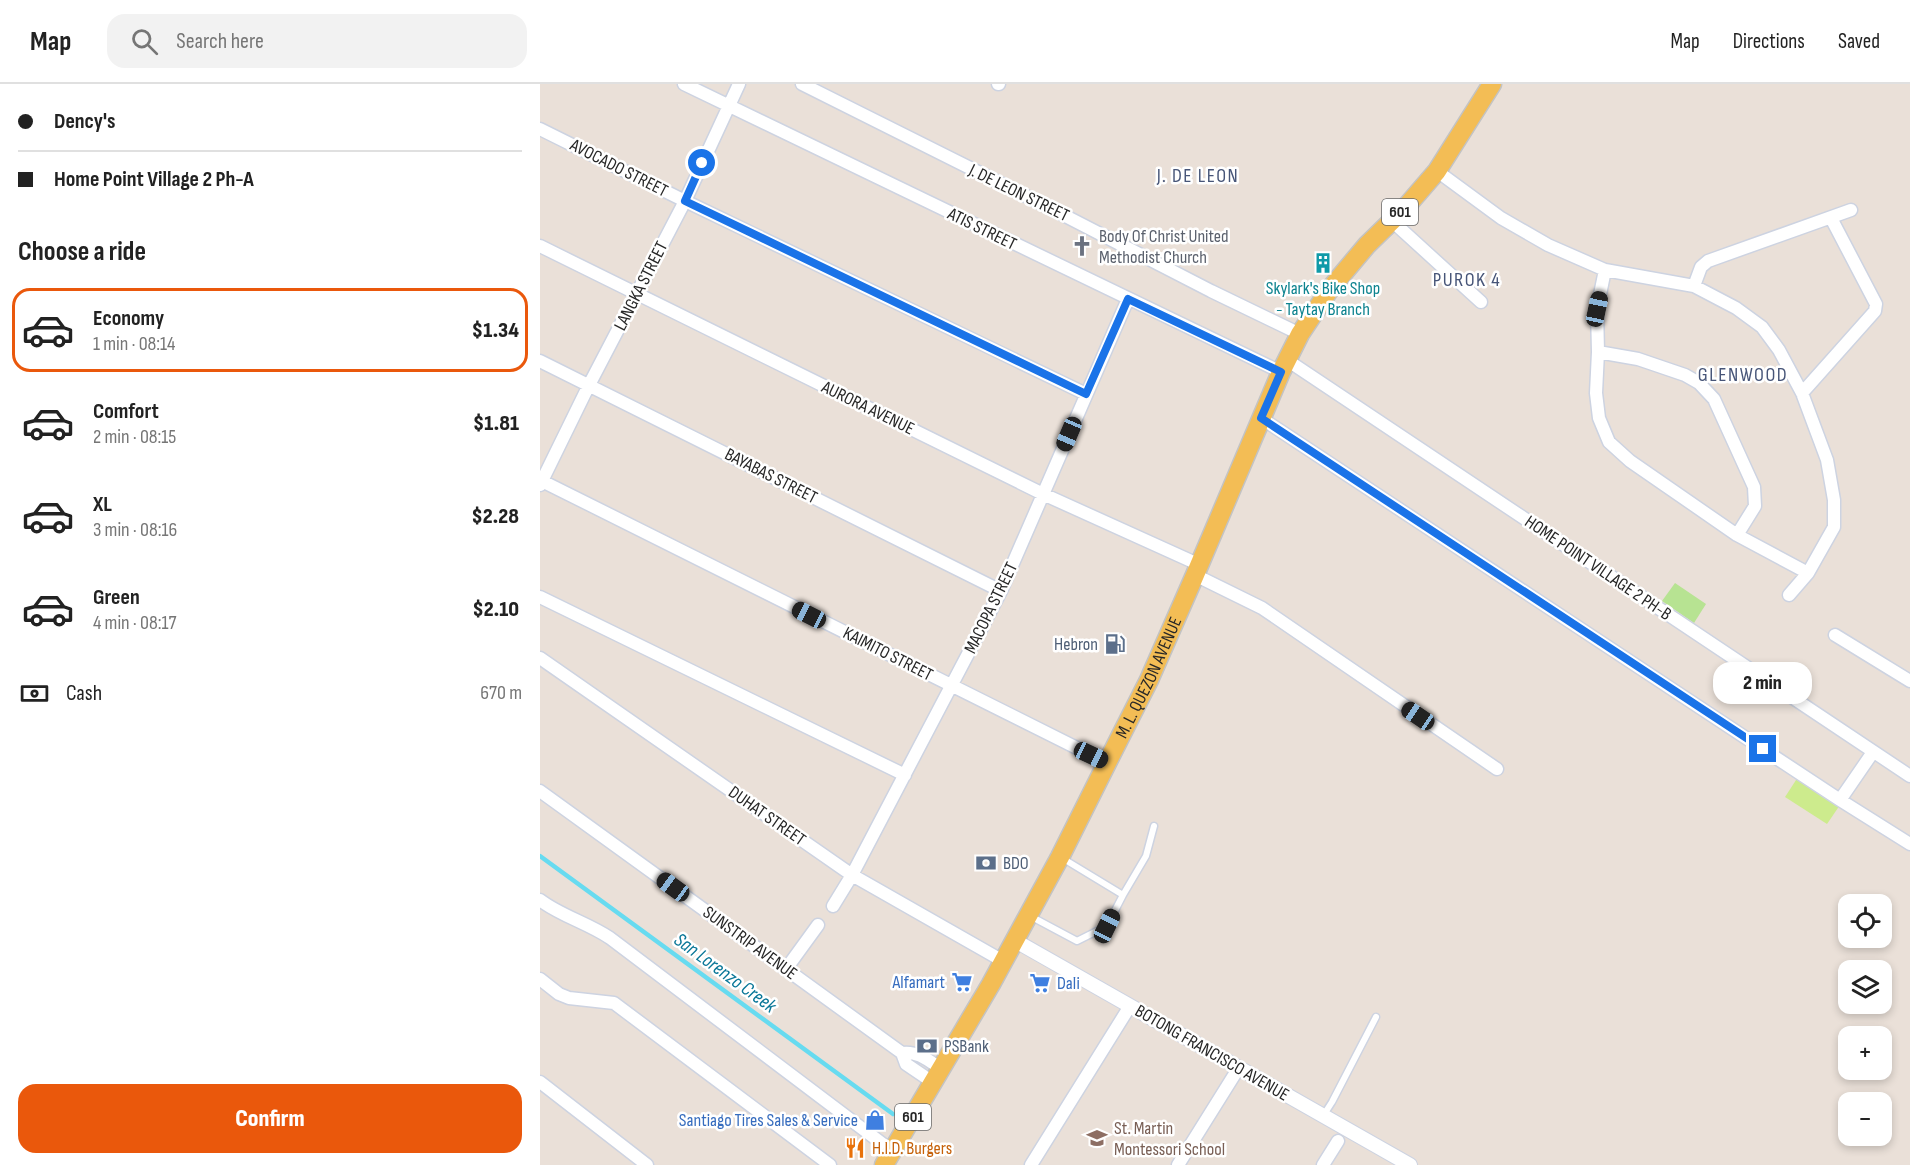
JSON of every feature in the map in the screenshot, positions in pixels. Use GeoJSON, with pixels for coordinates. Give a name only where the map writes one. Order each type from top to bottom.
{"type":"FeatureCollection","features":[{"type":"Feature","properties":{"kind":"main road","name":"601"},"geometry":{"type":"LineString","coordinates":[[1300,334],[1330,289],[1367,245],[1437,171],[1492,84]]}},
{"type":"Feature","properties":{"kind":"main road","name":"M. L. QUEZON AVENUE"},"geometry":{"type":"LineString","coordinates":[[888,1158],[938,1076],[1060,857],[1149,680],[1261,418],[1300,334]]}},
{"type":"Feature","properties":{"kind":"street","name":"ATIS STREET"},"geometry":{"type":"LineString","coordinates":[[684,84],[1128,299],[1284,366]]}},
{"type":"Feature","properties":{"kind":"street","name":"LANGKA STREET"},"geometry":{"type":"LineString","coordinates":[[541,482],[685,201],[739,84]]}},
{"type":"Feature","properties":{"kind":"street","name":"J. DE LEON STREET"},"geometry":{"type":"LineString","coordinates":[[802,84],[1300,334]]}},
{"type":"Feature","properties":{"kind":"street","name":"AVOCADO STREET"},"geometry":{"type":"LineString","coordinates":[[540,129],[1086,394]]}},
{"type":"Feature","properties":{"kind":"street"},"geometry":{"type":"LineString","coordinates":[[1437,171],[1502,218],[1548,245],[1605,270],[1694,286],[1736,308],[1762,327],[1779,350],[1802,393],[1827,460],[1834,500],[1834,527],[1808,573],[1789,595]]}},
{"type":"Feature","properties":{"kind":"street"},"geometry":{"type":"LineString","coordinates":[[1694,286],[1701,267],[1708,261],[1851,210]]}},
{"type":"Feature","properties":{"kind":"street"},"geometry":{"type":"LineString","coordinates":[[1802,393],[1875,311],[1876,303],[1832,218]]}},
{"type":"Feature","properties":{"kind":"street"},"geometry":{"type":"LineString","coordinates":[[1392,221],[1481,302]]}},
{"type":"Feature","properties":{"kind":"street","name":"AURORA AVENUE"},"geometry":{"type":"LineString","coordinates":[[540,246],[1197,570],[1262,608],[1497,769]]}},
{"type":"Feature","properties":{"kind":"street"},"geometry":{"type":"LineString","coordinates":[[1605,270],[1597,309],[1596,393],[1599,418],[1609,442],[1630,461],[1737,535],[1808,573]]}},
{"type":"Feature","properties":{"kind":"street","name":"MACOPA STREET"},"geometry":{"type":"LineString","coordinates":[[833,906],[852,875],[1001,591],[1128,299]]}},
{"type":"Feature","properties":{"kind":"street"},"geometry":{"type":"LineString","coordinates":[[1598,352],[1638,359],[1685,375],[1699,383],[1713,399],[1754,487],[1755,506],[1737,535]]}},
{"type":"Feature","properties":{"kind":"street","name":"BAYABAS STREET"},"geometry":{"type":"LineString","coordinates":[[540,362],[1001,591]]}},
{"type":"Feature","properties":{"kind":"street","name":"HOME POINT VILLAGE 2 PH-B"},"geometry":{"type":"LineString","coordinates":[[1284,366],[1910,776]]}},
{"type":"Feature","properties":{"kind":"street"},"geometry":{"type":"LineString","coordinates":[[1261,418],[1910,844]]}},
{"type":"Feature","properties":{"kind":"street","name":"KAIMITO STREET"},"geometry":{"type":"LineString","coordinates":[[541,482],[1107,763]]}},
{"type":"Feature","properties":{"kind":"street"},"geometry":{"type":"LineString","coordinates":[[540,597],[905,775]]}},
{"type":"Feature","properties":{"kind":"street"},"geometry":{"type":"LineString","coordinates":[[1835,635],[1910,681]]}},
{"type":"Feature","properties":{"kind":"street","name":"DUHAT STREET"},"geometry":{"type":"LineString","coordinates":[[540,658],[852,875],[1003,961]]}},
{"type":"Feature","properties":{"kind":"street"},"geometry":{"type":"LineString","coordinates":[[1840,800],[1873,752]]}},
{"type":"Feature","properties":{"kind":"street","name":"SUNSTRIP AVENUE"},"geometry":{"type":"LineString","coordinates":[[540,791],[902,1053],[911,1052],[920,1055],[938,1076]]}},
{"type":"Feature","properties":{"kind":"street"},"geometry":{"type":"LineString","coordinates":[[540,900],[604,935],[888,1158]]}},
{"type":"Feature","properties":{"kind":"street"},"geometry":{"type":"LineString","coordinates":[[786,969],[818,925]]}},
{"type":"Feature","properties":{"kind":"street","name":"BOTONG FRANCISCO AVENUE"},"geometry":{"type":"LineString","coordinates":[[1014,940],[1410,1165]]}},
{"type":"Feature","properties":{"kind":"street"},"geometry":{"type":"LineString","coordinates":[[540,979],[559,994],[569,998],[614,1002],[830,1165]]}},
{"type":"Feature","properties":{"kind":"street"},"geometry":{"type":"LineString","coordinates":[[1031,1165],[1130,1006]]}},
{"type":"Feature","properties":{"kind":"street"},"geometry":{"type":"LineString","coordinates":[[1178,1165],[1238,1069]]}},
{"type":"Feature","properties":{"kind":"street"},"geometry":{"type":"LineString","coordinates":[[540,1082],[647,1165]]}},
{"type":"Feature","properties":{"kind":"street"},"geometry":{"type":"LineString","coordinates":[[1323,1165],[1338,1141]]}},
{"type":"Feature","properties":{"kind":"lane"},"geometry":{"type":"LineString","coordinates":[[1028,915],[1077,941],[1107,926],[1146,856],[1154,826]]}},
{"type":"Feature","properties":{"kind":"lane"},"geometry":{"type":"LineString","coordinates":[[1060,857],[1123,895]]}},
{"type":"Feature","properties":{"kind":"lane"},"geometry":{"type":"LineString","coordinates":[[1323,1116],[1376,1017]]}},
{"type":"Feature","properties":{"kind":"green space"},"geometry":{"type":"Polygon","coordinates":[[[1675,583],[1706,604],[1694,623],[1662,601],[1675,583]]]}},
{"type":"Feature","properties":{"kind":"green space"},"geometry":{"type":"Polygon","coordinates":[[[1798,777],[1840,805],[1827,824],[1785,797],[1798,777]]]}},
{"type":"Feature","properties":{"kind":"waterway","name":"San Lorenzo Creek"},"geometry":{"type":"LineString","coordinates":[[540,856],[893,1114]]}},
{"type":"Feature","properties":{"kind":"place","name":"Body Of Christ United Methodist Church"},"geometry":{"type":"Point","coordinates":[1082,246]}},
{"type":"Feature","properties":{"kind":"place","name":"Skylark's Bike Shop - Taytay Branch"},"geometry":{"type":"Point","coordinates":[1323,263]}},
{"type":"Feature","properties":{"kind":"place","name":"Hebron"},"geometry":{"type":"Point","coordinates":[1115,644]}},
{"type":"Feature","properties":{"kind":"place","name":"BDO"},"geometry":{"type":"Point","coordinates":[986,863]}},
{"type":"Feature","properties":{"kind":"place","name":"Alfamart"},"geometry":{"type":"Point","coordinates":[962,982]}},
{"type":"Feature","properties":{"kind":"place","name":"Dali"},"geometry":{"type":"Point","coordinates":[1040,983]}},
{"type":"Feature","properties":{"kind":"place","name":"PSBank"},"geometry":{"type":"Point","coordinates":[927,1046]}},
{"type":"Feature","properties":{"kind":"place","name":"Santiago Tires Sales & Service"},"geometry":{"type":"Point","coordinates":[875,1120]}},
{"type":"Feature","properties":{"kind":"place","name":"St. Martin Montessori School"},"geometry":{"type":"Point","coordinates":[1097,1138]}},
{"type":"Feature","properties":{"kind":"place","name":"H.I.D. Burgers"},"geometry":{"type":"Point","coordinates":[855,1148]}},
{"type":"Feature","properties":{"kind":"district","name":"J. DE LEON"},"geometry":{"type":"Point","coordinates":[1198,176]}},
{"type":"Feature","properties":{"kind":"district","name":"PUROK 4"},"geometry":{"type":"Point","coordinates":[1467,280]}},
{"type":"Feature","properties":{"kind":"district","name":"GLENWOOD"},"geometry":{"type":"Point","coordinates":[1743,375]}},
{"type":"Feature","properties":{"kind":"route"},"geometry":{"type":"LineString","coordinates":[[702,163],[685,201],[1086,394],[1128,299],[1281,372],[1261,418],[1763,749]]}}]}
